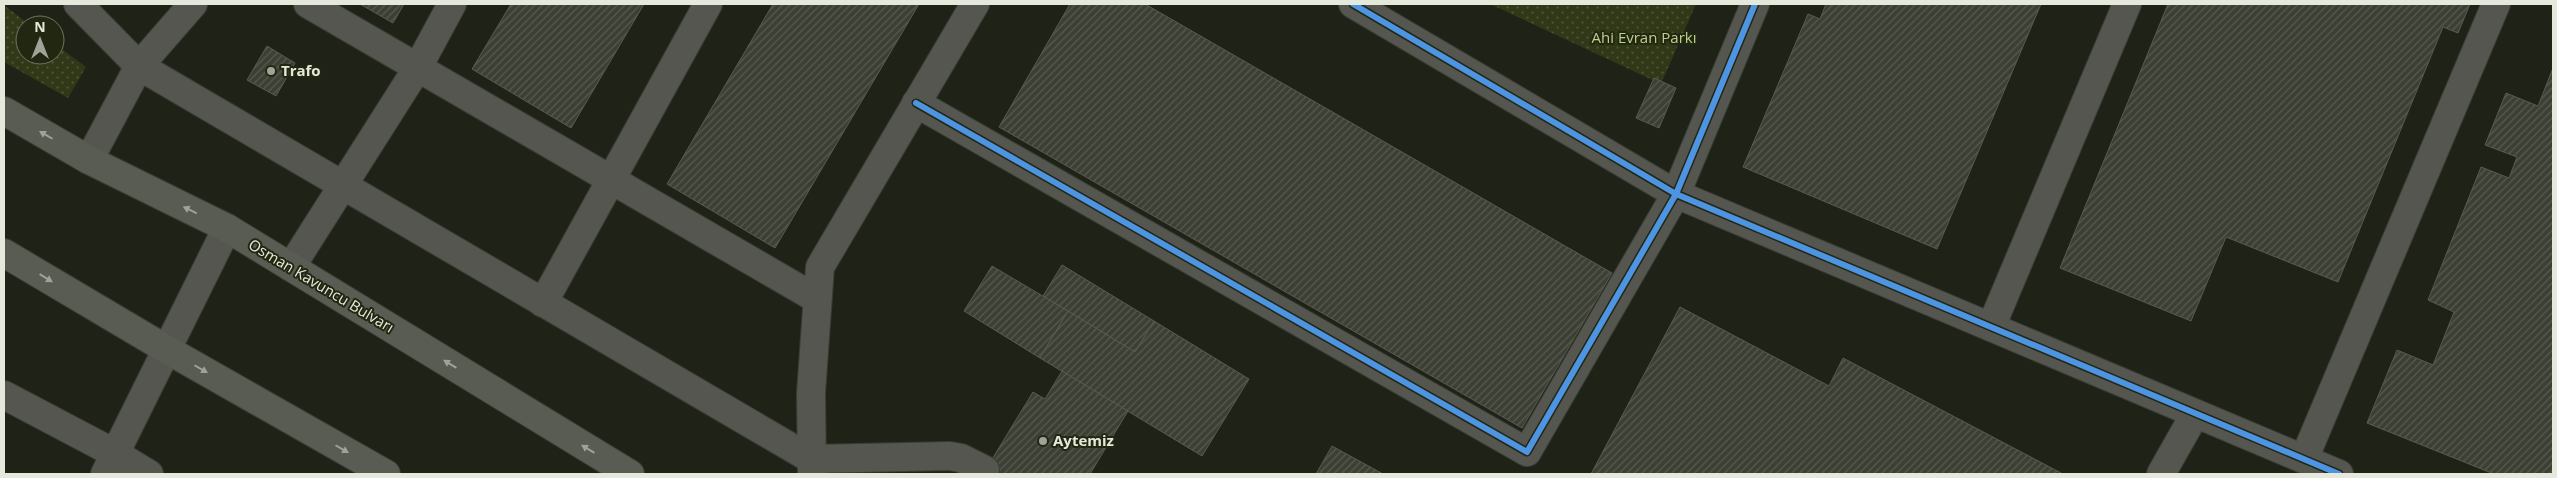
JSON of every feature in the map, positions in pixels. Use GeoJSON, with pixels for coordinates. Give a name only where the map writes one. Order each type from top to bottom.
{"type":"FeatureCollection","features":[{"type":"Feature","properties":{"kind":"highway","name":"Osman Kavuncu Bulvarı"},"geometry":{"type":"LineString","coordinates":[[4,111],[89,160],[227,228],[630,474]]}},
{"type":"Feature","properties":{"kind":"highway"},"geometry":{"type":"LineString","coordinates":[[4,253],[166,349],[386,474]]}},
{"type":"Feature","properties":{"kind":"street"},"geometry":{"type":"LineString","coordinates":[[78,4],[139,66],[544,303],[811,467],[944,456],[961,458],[985,470]]}},
{"type":"Feature","properties":{"kind":"street"},"geometry":{"type":"LineString","coordinates":[[89,160],[139,66],[193,4]]}},
{"type":"Feature","properties":{"kind":"street"},"geometry":{"type":"LineString","coordinates":[[308,4],[817,299]]}},
{"type":"Feature","properties":{"kind":"street"},"geometry":{"type":"LineString","coordinates":[[291,267],[418,67],[452,4]]}},
{"type":"Feature","properties":{"kind":"street"},"geometry":{"type":"LineString","coordinates":[[544,303],[708,4]]}},
{"type":"Feature","properties":{"kind":"street"},"geometry":{"type":"LineString","coordinates":[[811,467],[811,393],[820,267],[975,4]]}},
{"type":"Feature","properties":{"kind":"street"},"geometry":{"type":"LineString","coordinates":[[1353,4],[1676,194],[2339,474]]}},
{"type":"Feature","properties":{"kind":"street"},"geometry":{"type":"LineString","coordinates":[[916,103],[1527,452],[1676,194],[1755,4]]}},
{"type":"Feature","properties":{"kind":"street"},"geometry":{"type":"LineString","coordinates":[[1991,327],[2127,4]]}},
{"type":"Feature","properties":{"kind":"street"},"geometry":{"type":"LineString","coordinates":[[2304,460],[2496,4]]}},
{"type":"Feature","properties":{"kind":"street"},"geometry":{"type":"LineString","coordinates":[[111,464],[227,228]]}},
{"type":"Feature","properties":{"kind":"street"},"geometry":{"type":"LineString","coordinates":[[4,395],[111,464],[149,474]]}},
{"type":"Feature","properties":{"kind":"street"},"geometry":{"type":"LineString","coordinates":[[2161,474],[2196,414]]}},
{"type":"Feature","properties":{"kind":"green space","name":"Ahi Evran Parkı"},"geometry":{"type":"Polygon","coordinates":[[[1490,4],[1696,4],[1661,84],[1490,4]]]}},
{"type":"Feature","properties":{"kind":"green space"},"geometry":{"type":"Polygon","coordinates":[[[4,5],[17,15],[15,15],[15,65],[65,65],[65,51],[86,67],[68,98],[4,62],[4,5]]]}},
{"type":"Feature","properties":{"kind":"building"},"geometry":{"type":"Polygon","coordinates":[[[360,4],[404,4],[393,23],[360,4]]]}},
{"type":"Feature","properties":{"kind":"building"},"geometry":{"type":"Polygon","coordinates":[[[511,4],[644,4],[571,128],[472,69],[511,4]]]}},
{"type":"Feature","properties":{"kind":"building"},"geometry":{"type":"Polygon","coordinates":[[[773,4],[919,4],[775,248],[667,184],[773,4]]]}},
{"type":"Feature","properties":{"kind":"building"},"geometry":{"type":"Polygon","coordinates":[[[1070,4],[1145,4],[1612,273],[1522,428],[999,127],[1070,4]]]}},
{"type":"Feature","properties":{"kind":"building"},"geometry":{"type":"Polygon","coordinates":[[[1826,4],[2041,4],[1937,249],[1743,167],[1808,14],[1820,19],[1826,4]]]}},
{"type":"Feature","properties":{"kind":"building"},"geometry":{"type":"Polygon","coordinates":[[[2168,4],[2470,4],[2458,33],[2443,27],[2338,282],[2226,237],[2191,321],[2060,268],[2168,4]]]}},
{"type":"Feature","properties":{"kind":"building","name":"Trafo"},"geometry":{"type":"Polygon","coordinates":[[[267,46],[295,63],[276,96],[247,80],[267,46]]]}},
{"type":"Feature","properties":{"kind":"building"},"geometry":{"type":"Polygon","coordinates":[[[2553,68],[2553,474],[2494,474],[2367,423],[2397,350],[2433,365],[2454,312],[2428,300],[2481,167],[2509,178],[2517,157],[2485,145],[2506,93],[2538,106],[2553,68]]]}},
{"type":"Feature","properties":{"kind":"building"},"geometry":{"type":"Polygon","coordinates":[[[1654,78],[1676,88],[1659,128],[1636,118],[1654,78]]]}},
{"type":"Feature","properties":{"kind":"building"},"geometry":{"type":"Polygon","coordinates":[[[1062,265],[1154,321],[1135,352],[1043,296],[1062,265]]]}},
{"type":"Feature","properties":{"kind":"building"},"geometry":{"type":"Polygon","coordinates":[[[992,266],[1068,311],[1040,358],[964,311],[992,266]]]}},
{"type":"Feature","properties":{"kind":"building"},"geometry":{"type":"Polygon","coordinates":[[[1680,307],[1829,386],[1843,358],[2063,474],[1591,474],[1680,307]]]}},
{"type":"Feature","properties":{"kind":"building"},"geometry":{"type":"Polygon","coordinates":[[[1068,311],[1135,352],[1154,321],[1249,379],[1202,456],[1040,358],[1068,311]]]}},
{"type":"Feature","properties":{"kind":"building"},"geometry":{"type":"Polygon","coordinates":[[[1062,371],[1128,411],[1090,474],[983,474],[1033,392],[1045,399],[1062,371]]]}},
{"type":"Feature","properties":{"kind":"building"},"geometry":{"type":"Polygon","coordinates":[[[1332,446],[1383,474],[1316,474],[1332,446]]]}},
{"type":"Feature","properties":{"kind":"cycle path"},"geometry":{"type":"LineString","coordinates":[[1353,4],[1676,194],[2339,474]]}},
{"type":"Feature","properties":{"kind":"cycle path"},"geometry":{"type":"LineString","coordinates":[[916,103],[1527,452],[1676,194],[1755,4]]}},
{"type":"Feature","properties":{"kind":"place","name":"Trafo"},"geometry":{"type":"Point","coordinates":[271,71]}},
{"type":"Feature","properties":{"kind":"place","name":"Aytemiz"},"geometry":{"type":"Point","coordinates":[1043,441]}}]}
